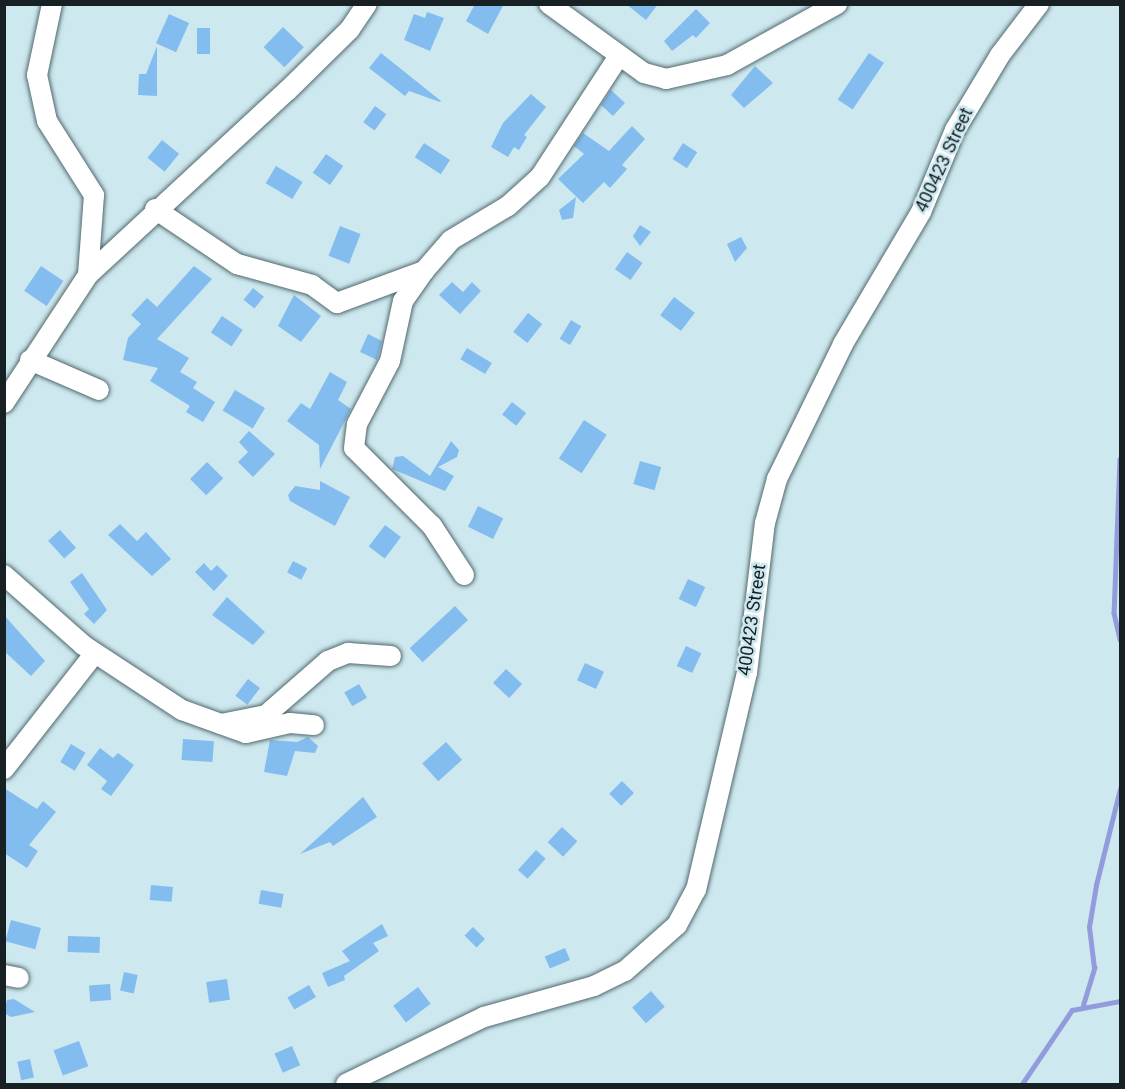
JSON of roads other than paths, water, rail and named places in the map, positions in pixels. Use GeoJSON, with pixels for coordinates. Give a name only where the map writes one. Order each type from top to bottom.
{"type":"FeatureCollection","features":[{"type":"Feature","properties":{"kind":"street"},"geometry":{"type":"LineString","coordinates":[[52,4],[37,75],[47,121],[94,195],[88,275]]}},
{"type":"Feature","properties":{"kind":"street"},"geometry":{"type":"LineString","coordinates":[[4,403],[30,360],[88,275],[155,209],[287,91],[350,29],[367,4]]}},
{"type":"Feature","properties":{"kind":"street"},"geometry":{"type":"LineString","coordinates":[[549,4],[644,73],[684,78],[727,65],[837,4]]}},
{"type":"Feature","properties":{"kind":"street","name":"400423 Street"},"geometry":{"type":"LineString","coordinates":[[346,1084],[484,1017],[594,986],[625,971],[677,925],[696,890],[747,673],[765,523],[777,479],[843,344],[921,212],[955,130],[1000,55],[1039,4]]}},
{"type":"Feature","properties":{"kind":"street"},"geometry":{"type":"LineString","coordinates":[[464,575],[432,526],[354,448],[357,424],[390,361],[404,301],[424,272],[450,240],[508,206],[540,177],[619,56]]}},
{"type":"Feature","properties":{"kind":"street"},"geometry":{"type":"LineString","coordinates":[[155,209],[237,264],[312,285],[337,303],[424,272]]}},
{"type":"Feature","properties":{"kind":"street"},"geometry":{"type":"LineString","coordinates":[[30,360],[99,390]]}},
{"type":"Feature","properties":{"kind":"street"},"geometry":{"type":"LineString","coordinates":[[4,575],[94,654],[182,710],[246,732],[290,723],[314,724]]}},
{"type":"Feature","properties":{"kind":"street"},"geometry":{"type":"LineString","coordinates":[[219,724],[266,715],[328,661],[348,652],[391,656]]}},
{"type":"Feature","properties":{"kind":"street"},"geometry":{"type":"LineString","coordinates":[[4,769],[94,654]]}},
{"type":"Feature","properties":{"kind":"waterway"},"geometry":{"type":"LineString","coordinates":[[1120,459],[1114,613],[1120,639]]}},
{"type":"Feature","properties":{"kind":"waterway"},"geometry":{"type":"LineString","coordinates":[[1083,1005],[1094,968],[1089,927],[1096,885],[1120,789]]}},
{"type":"Feature","properties":{"kind":"waterway"},"geometry":{"type":"LineString","coordinates":[[1022,1084],[1072,1010],[1120,1001]]}}]}
